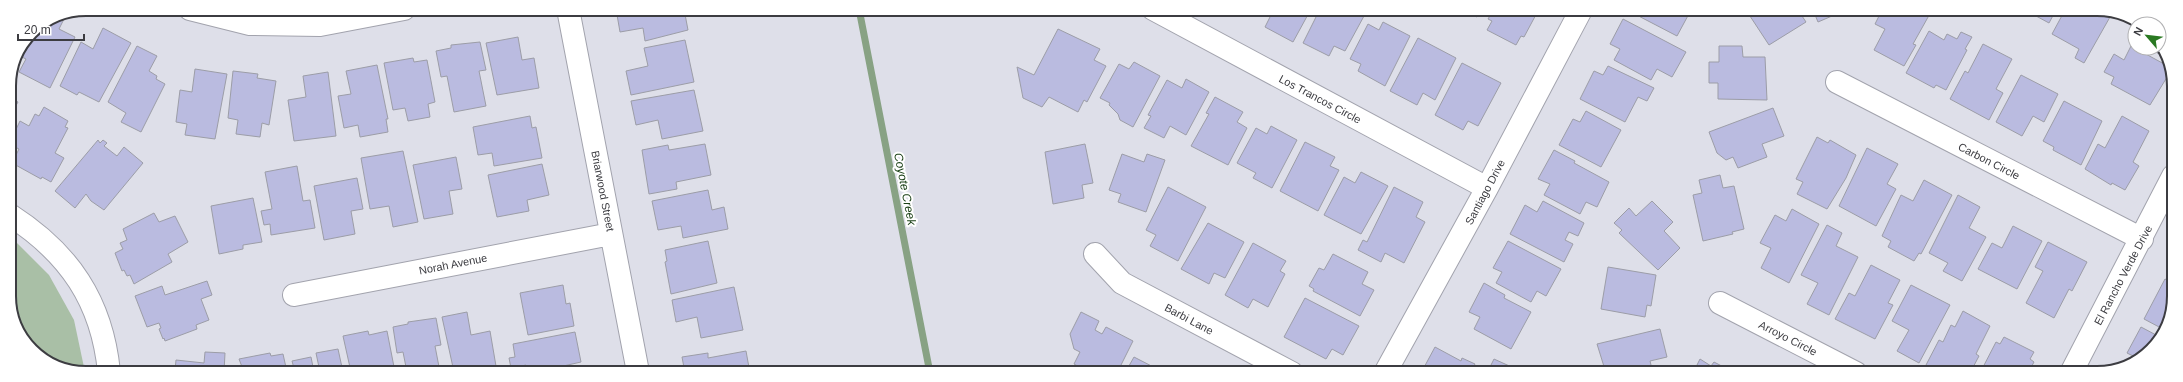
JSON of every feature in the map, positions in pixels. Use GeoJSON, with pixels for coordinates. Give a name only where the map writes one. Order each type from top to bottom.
{"type":"FeatureCollection","features":[{"type":"Feature","properties":{"kind":"street"},"geometry":{"type":"LineString","coordinates":[[218,16],[250,24],[320,25],[367,16]]}},
{"type":"Feature","properties":{"kind":"street","name":"Briarwood Street"},"geometry":{"type":"LineString","coordinates":[[569,16],[637,366]]}},
{"type":"Feature","properties":{"kind":"street","name":"Los Trancos Circle"},"geometry":{"type":"LineString","coordinates":[[1166,16],[1487,188]]}},
{"type":"Feature","properties":{"kind":"street","name":"Santiago Drive"},"geometry":{"type":"LineString","coordinates":[[1389,366],[1487,188],[1578,16]]}},
{"type":"Feature","properties":{"kind":"street","name":"Carbon Circle"},"geometry":{"type":"LineString","coordinates":[[1837,82],[2142,239]]}},
{"type":"Feature","properties":{"kind":"street","name":"El Rancho Verde Drive"},"geometry":{"type":"LineString","coordinates":[[2075,366],[2142,239],[2167,188]]}},
{"type":"Feature","properties":{"kind":"street"},"geometry":{"type":"LineString","coordinates":[[16,219],[47,241],[75,273],[95,312],[107,348],[108,366]]}},
{"type":"Feature","properties":{"kind":"street","name":"Norah Avenue"},"geometry":{"type":"LineString","coordinates":[[294,295],[612,234]]}},
{"type":"Feature","properties":{"kind":"street","name":"Barbi Lane"},"geometry":{"type":"LineString","coordinates":[[1095,254],[1122,284],[1279,366]]}},
{"type":"Feature","properties":{"kind":"street","name":"Arroyo Circle"},"geometry":{"type":"LineString","coordinates":[[1720,303],[1842,366]]}},
{"type":"Feature","properties":{"kind":"green space"},"geometry":{"type":"Polygon","coordinates":[[[16,242],[49,275],[74,320],[84,366],[68,364],[55,359],[40,349],[25,331],[17,310],[16,242]]]}},
{"type":"Feature","properties":{"kind":"building"},"geometry":{"type":"Polygon","coordinates":[[[617,16],[685,16],[688,30],[645,41],[643,28],[620,32],[617,16]]]}},
{"type":"Feature","properties":{"kind":"building"},"geometry":{"type":"Polygon","coordinates":[[[1270,16],[1307,16],[1293,42],[1265,27],[1270,16]]]}},
{"type":"Feature","properties":{"kind":"building"},"geometry":{"type":"Polygon","coordinates":[[[1316,16],[1364,16],[1345,51],[1334,46],[1329,56],[1303,43],[1316,16]]]}},
{"type":"Feature","properties":{"kind":"building"},"geometry":{"type":"Polygon","coordinates":[[[1490,16],[1535,16],[1524,37],[1521,36],[1516,45],[1487,30],[1492,21],[1488,19],[1490,16]]]}},
{"type":"Feature","properties":{"kind":"building"},"geometry":{"type":"Polygon","coordinates":[[[1639,16],[1688,16],[1677,36],[1639,16]]]}},
{"type":"Feature","properties":{"kind":"building"},"geometry":{"type":"Polygon","coordinates":[[[1750,16],[1802,16],[1806,22],[1769,45],[1750,16]]]}},
{"type":"Feature","properties":{"kind":"building"},"geometry":{"type":"Polygon","coordinates":[[[1816,16],[1832,16],[1818,22],[1816,16]]]}},
{"type":"Feature","properties":{"kind":"building"},"geometry":{"type":"Polygon","coordinates":[[[1879,16],[1929,16],[1913,44],[1916,45],[1904,66],[1874,50],[1885,29],[1875,24],[1879,16]]]}},
{"type":"Feature","properties":{"kind":"building"},"geometry":{"type":"Polygon","coordinates":[[[2036,16],[2053,16],[2049,23],[2036,16]]]}},
{"type":"Feature","properties":{"kind":"building"},"geometry":{"type":"Polygon","coordinates":[[[2062,16],[2097,16],[2110,18],[2084,63],[2075,58],[2079,49],[2052,34],[2062,16]]]}},
{"type":"Feature","properties":{"kind":"building"},"geometry":{"type":"Polygon","coordinates":[[[1623,19],[1686,52],[1672,77],[1657,69],[1651,80],[1614,60],[1620,49],[1610,44],[1623,19]]]}},
{"type":"Feature","properties":{"kind":"building"},"geometry":{"type":"Polygon","coordinates":[[[64,20],[59,29],[75,37],[50,88],[19,72],[26,59],[22,57],[28,47],[37,37],[47,28],[64,20]]]}},
{"type":"Feature","properties":{"kind":"building"},"geometry":{"type":"Polygon","coordinates":[[[1383,22],[1410,36],[1385,86],[1358,71],[1361,64],[1350,59],[1368,24],[1379,30],[1383,22]]]}},
{"type":"Feature","properties":{"kind":"building"},"geometry":{"type":"Polygon","coordinates":[[[103,28],[131,43],[99,102],[79,92],[77,95],[60,86],[81,42],[93,49],[103,28]]]}},
{"type":"Feature","properties":{"kind":"building"},"geometry":{"type":"Polygon","coordinates":[[[1058,29],[1100,49],[1094,60],[1106,66],[1087,102],[1084,100],[1078,112],[1049,97],[1042,107],[1023,98],[1017,67],[1034,75],[1058,29]]]}},
{"type":"Feature","properties":{"kind":"building"},"geometry":{"type":"Polygon","coordinates":[[[1929,31],[1944,40],[1947,34],[1957,39],[1961,32],[1972,37],[1965,49],[1967,50],[1946,90],[1936,85],[1934,88],[1906,73],[1929,31]]]}},
{"type":"Feature","properties":{"kind":"building"},"geometry":{"type":"Polygon","coordinates":[[[518,37],[522,60],[534,58],[539,88],[497,95],[486,43],[518,37]]]}},
{"type":"Feature","properties":{"kind":"building"},"geometry":{"type":"Polygon","coordinates":[[[1418,38],[1456,58],[1435,100],[1423,93],[1417,105],[1390,91],[1418,38]]]}},
{"type":"Feature","properties":{"kind":"building"},"geometry":{"type":"Polygon","coordinates":[[[685,40],[694,82],[631,95],[626,71],[648,66],[644,48],[685,40]]]}},
{"type":"Feature","properties":{"kind":"building"},"geometry":{"type":"Polygon","coordinates":[[[480,42],[486,70],[479,71],[486,106],[454,112],[447,76],[441,77],[436,51],[451,48],[451,45],[480,42]]]}},
{"type":"Feature","properties":{"kind":"building"},"geometry":{"type":"Polygon","coordinates":[[[1983,44],[2012,59],[1996,89],[2003,93],[1989,120],[1950,99],[1965,71],[1968,73],[1983,44]]]}},
{"type":"Feature","properties":{"kind":"building"},"geometry":{"type":"Polygon","coordinates":[[[137,46],[157,56],[149,71],[157,76],[156,79],[165,84],[141,132],[121,122],[126,113],[108,102],[137,46]]]}},
{"type":"Feature","properties":{"kind":"building"},"geometry":{"type":"Polygon","coordinates":[[[1719,46],[1742,46],[1743,57],[1765,57],[1767,100],[1718,99],[1718,83],[1709,83],[1709,62],[1719,62],[1719,46]]]}},
{"type":"Feature","properties":{"kind":"building"},"geometry":{"type":"Polygon","coordinates":[[[2114,54],[2124,60],[2127,54],[2127,56],[2149,56],[2163,63],[2166,78],[2150,105],[2111,84],[2114,77],[2104,72],[2114,54]]]}},
{"type":"Feature","properties":{"kind":"building"},"geometry":{"type":"Polygon","coordinates":[[[413,58],[414,62],[427,60],[435,102],[428,104],[430,117],[408,121],[405,108],[393,110],[384,63],[413,58]]]}},
{"type":"Feature","properties":{"kind":"building"},"geometry":{"type":"Polygon","coordinates":[[[1134,62],[1160,76],[1133,127],[1120,120],[1118,114],[1109,105],[1110,103],[1100,98],[1119,64],[1129,69],[1134,62]]]}},
{"type":"Feature","properties":{"kind":"building"},"geometry":{"type":"Polygon","coordinates":[[[1462,63],[1501,83],[1478,126],[1468,121],[1463,130],[1435,115],[1462,63]]]}},
{"type":"Feature","properties":{"kind":"building"},"geometry":{"type":"Polygon","coordinates":[[[377,65],[388,119],[386,119],[388,132],[360,137],[358,125],[344,128],[338,96],[351,94],[346,71],[377,65]]]}},
{"type":"Feature","properties":{"kind":"building"},"geometry":{"type":"Polygon","coordinates":[[[1608,66],[1654,88],[1647,101],[1638,97],[1625,122],[1580,99],[1594,71],[1603,75],[1608,66]]]}},
{"type":"Feature","properties":{"kind":"building"},"geometry":{"type":"Polygon","coordinates":[[[195,69],[227,74],[215,139],[185,135],[187,124],[176,122],[180,90],[192,92],[195,69]]]}},
{"type":"Feature","properties":{"kind":"building"},"geometry":{"type":"Polygon","coordinates":[[[233,71],[258,74],[257,78],[276,81],[269,125],[262,123],[260,137],[236,134],[238,120],[228,118],[233,71]]]}},
{"type":"Feature","properties":{"kind":"building"},"geometry":{"type":"Polygon","coordinates":[[[328,72],[336,136],[294,141],[288,100],[306,97],[303,76],[328,72]]]}},
{"type":"Feature","properties":{"kind":"building"},"geometry":{"type":"Polygon","coordinates":[[[2021,75],[2058,94],[2044,122],[2033,116],[2022,136],[1996,122],[2021,75]]]}},
{"type":"Feature","properties":{"kind":"building"},"geometry":{"type":"Polygon","coordinates":[[[1186,79],[1209,92],[1186,135],[1170,126],[1164,138],[1144,128],[1151,116],[1148,115],[1167,80],[1182,88],[1186,79]]]}},
{"type":"Feature","properties":{"kind":"building"},"geometry":{"type":"Polygon","coordinates":[[[694,90],[703,131],[662,139],[658,120],[636,125],[631,101],[694,90]]]}},
{"type":"Feature","properties":{"kind":"building"},"geometry":{"type":"Polygon","coordinates":[[[1215,97],[1243,112],[1237,122],[1247,128],[1228,165],[1191,146],[1209,114],[1206,113],[1215,97]]]}},
{"type":"Feature","properties":{"kind":"building"},"geometry":{"type":"Polygon","coordinates":[[[2064,101],[2102,121],[2081,165],[2053,150],[2054,147],[2043,141],[2064,101]]]}},
{"type":"Feature","properties":{"kind":"building"},"geometry":{"type":"Polygon","coordinates":[[[44,107],[68,121],[65,127],[68,128],[55,153],[64,158],[51,182],[42,177],[41,179],[16,165],[16,155],[19,149],[16,148],[16,129],[20,121],[29,126],[35,114],[39,116],[44,107]]]}},
{"type":"Feature","properties":{"kind":"building"},"geometry":{"type":"Polygon","coordinates":[[[1773,108],[1784,136],[1762,144],[1767,157],[1738,168],[1733,157],[1726,160],[1717,153],[1709,132],[1773,108]]]}},
{"type":"Feature","properties":{"kind":"building"},"geometry":{"type":"Polygon","coordinates":[[[1586,111],[1621,130],[1601,167],[1559,145],[1573,119],[1580,122],[1586,111]]]}},
{"type":"Feature","properties":{"kind":"building"},"geometry":{"type":"Polygon","coordinates":[[[530,116],[532,128],[536,127],[542,158],[494,166],[492,153],[478,155],[473,127],[530,116]]]}},
{"type":"Feature","properties":{"kind":"building"},"geometry":{"type":"Polygon","coordinates":[[[2122,116],[2149,131],[2133,162],[2139,166],[2125,190],[2112,183],[2111,185],[2085,169],[2098,144],[2105,148],[2122,116]]]}},
{"type":"Feature","properties":{"kind":"building"},"geometry":{"type":"Polygon","coordinates":[[[1271,126],[1297,140],[1272,188],[1253,178],[1256,173],[1237,163],[1256,128],[1267,134],[1271,126]]]}},
{"type":"Feature","properties":{"kind":"building"},"geometry":{"type":"Polygon","coordinates":[[[1817,137],[1828,143],[1830,140],[1856,155],[1846,178],[1827,209],[1797,194],[1803,182],[1796,179],[1817,137]]]}},
{"type":"Feature","properties":{"kind":"building"},"geometry":{"type":"Polygon","coordinates":[[[98,140],[100,143],[103,140],[107,143],[104,146],[117,156],[124,147],[143,163],[104,210],[91,201],[86,194],[75,208],[55,191],[98,140]]]}},
{"type":"Feature","properties":{"kind":"building"},"geometry":{"type":"Polygon","coordinates":[[[1305,142],[1335,157],[1330,166],[1339,170],[1318,211],[1280,191],[1305,142]]]}},
{"type":"Feature","properties":{"kind":"building"},"geometry":{"type":"Polygon","coordinates":[[[705,144],[711,175],[676,182],[677,189],[649,194],[642,150],[668,145],[669,150],[705,144]]]}},
{"type":"Feature","properties":{"kind":"building"},"geometry":{"type":"Polygon","coordinates":[[[1085,144],[1093,183],[1082,185],[1084,198],[1053,204],[1045,152],[1085,144]]]}},
{"type":"Feature","properties":{"kind":"building"},"geometry":{"type":"Polygon","coordinates":[[[1867,148],[1898,164],[1887,184],[1896,189],[1876,226],[1839,206],[1867,148]]]}},
{"type":"Feature","properties":{"kind":"building"},"geometry":{"type":"Polygon","coordinates":[[[1554,150],[1609,182],[1597,207],[1586,202],[1580,214],[1544,195],[1550,184],[1538,179],[1554,150]]]}},
{"type":"Feature","properties":{"kind":"building"},"geometry":{"type":"Polygon","coordinates":[[[403,151],[418,222],[393,227],[389,206],[370,209],[361,158],[403,151]]]}},
{"type":"Feature","properties":{"kind":"building"},"geometry":{"type":"Polygon","coordinates":[[[1122,154],[1144,162],[1147,154],[1165,160],[1146,212],[1118,202],[1121,194],[1109,190],[1122,154]]]}},
{"type":"Feature","properties":{"kind":"building"},"geometry":{"type":"Polygon","coordinates":[[[456,157],[462,189],[449,191],[453,214],[424,219],[413,165],[456,157]]]}},
{"type":"Feature","properties":{"kind":"building"},"geometry":{"type":"Polygon","coordinates":[[[542,164],[549,195],[527,200],[529,211],[497,217],[488,175],[542,164]]]}},
{"type":"Feature","properties":{"kind":"building"},"geometry":{"type":"Polygon","coordinates":[[[297,166],[303,201],[310,200],[315,228],[271,235],[270,224],[264,225],[261,211],[272,209],[265,172],[297,166]]]}},
{"type":"Feature","properties":{"kind":"building"},"geometry":{"type":"Polygon","coordinates":[[[1361,172],[1388,186],[1361,234],[1324,215],[1344,177],[1355,183],[1361,172]]]}},
{"type":"Feature","properties":{"kind":"building"},"geometry":{"type":"Polygon","coordinates":[[[1720,175],[1723,188],[1734,186],[1744,229],[1732,232],[1733,234],[1703,241],[1693,195],[1702,193],[1699,180],[1720,175]]]}},
{"type":"Feature","properties":{"kind":"building"},"geometry":{"type":"Polygon","coordinates":[[[357,178],[363,209],[351,211],[355,234],[324,240],[314,186],[357,178]]]}},
{"type":"Feature","properties":{"kind":"building"},"geometry":{"type":"Polygon","coordinates":[[[1924,180],[1952,195],[1921,254],[1919,253],[1914,261],[1888,247],[1891,241],[1882,236],[1901,195],[1913,201],[1924,180]]]}},
{"type":"Feature","properties":{"kind":"building"},"geometry":{"type":"Polygon","coordinates":[[[1168,187],[1206,207],[1178,261],[1150,246],[1156,235],[1146,230],[1168,187]]]}},
{"type":"Feature","properties":{"kind":"building"},"geometry":{"type":"Polygon","coordinates":[[[1394,187],[1423,202],[1416,217],[1425,222],[1404,263],[1385,253],[1381,262],[1358,250],[1363,240],[1367,242],[1394,187]]]}},
{"type":"Feature","properties":{"kind":"building"},"geometry":{"type":"Polygon","coordinates":[[[708,190],[712,210],[724,207],[728,229],[683,238],[681,226],[658,230],[652,201],[708,190]]]}},
{"type":"Feature","properties":{"kind":"building"},"geometry":{"type":"Polygon","coordinates":[[[1958,195],[1980,207],[1969,228],[1986,237],[1962,281],[1943,271],[1948,263],[1929,253],[1958,195]]]}},
{"type":"Feature","properties":{"kind":"building"},"geometry":{"type":"Polygon","coordinates":[[[253,198],[262,242],[243,245],[243,249],[219,254],[211,206],[253,198]]]}},
{"type":"Feature","properties":{"kind":"building"},"geometry":{"type":"Polygon","coordinates":[[[1543,201],[1584,223],[1578,236],[1569,232],[1565,240],[1573,244],[1564,262],[1510,234],[1525,205],[1537,212],[1543,201]]]}},
{"type":"Feature","properties":{"kind":"building"},"geometry":{"type":"Polygon","coordinates":[[[1652,201],[1673,222],[1664,231],[1680,248],[1658,270],[1619,233],[1622,230],[1614,223],[1629,208],[1636,216],[1652,201]]]}},
{"type":"Feature","properties":{"kind":"building"},"geometry":{"type":"Polygon","coordinates":[[[1792,209],[1819,224],[1789,283],[1761,268],[1771,248],[1760,243],[1775,215],[1786,221],[1792,209]]]}},
{"type":"Feature","properties":{"kind":"building"},"geometry":{"type":"Polygon","coordinates":[[[154,213],[159,222],[175,216],[188,242],[168,254],[172,262],[134,284],[130,275],[127,276],[124,270],[122,271],[115,253],[123,249],[120,243],[127,240],[123,229],[154,213]]]}},
{"type":"Feature","properties":{"kind":"building"},"geometry":{"type":"Polygon","coordinates":[[[1208,223],[1244,242],[1225,278],[1214,273],[1209,284],[1181,269],[1208,223]]]}},
{"type":"Feature","properties":{"kind":"building"},"geometry":{"type":"Polygon","coordinates":[[[1827,225],[1842,233],[1836,246],[1858,257],[1829,315],[1807,304],[1818,283],[1801,275],[1827,225]]]}},
{"type":"Feature","properties":{"kind":"building"},"geometry":{"type":"Polygon","coordinates":[[[2013,226],[2042,241],[2017,289],[1978,269],[1992,243],[2002,248],[2013,226]]]}},
{"type":"Feature","properties":{"kind":"building"},"geometry":{"type":"Polygon","coordinates":[[[708,241],[717,283],[671,294],[665,262],[667,261],[665,250],[708,241]]]}},
{"type":"Feature","properties":{"kind":"building"},"geometry":{"type":"Polygon","coordinates":[[[1508,241],[1561,269],[1546,296],[1537,291],[1531,302],[1496,283],[1502,272],[1493,268],[1508,241]]]}},
{"type":"Feature","properties":{"kind":"building"},"geometry":{"type":"Polygon","coordinates":[[[2048,242],[2087,262],[2072,291],[2069,289],[2054,318],[2026,303],[2043,271],[2035,267],[2048,242]]]}},
{"type":"Feature","properties":{"kind":"building"},"geometry":{"type":"Polygon","coordinates":[[[1253,243],[1286,261],[1280,271],[1285,274],[1268,307],[1253,299],[1248,308],[1225,295],[1253,243]]]}},
{"type":"Feature","properties":{"kind":"building"},"geometry":{"type":"Polygon","coordinates":[[[1333,254],[1368,272],[1362,284],[1374,290],[1360,316],[1313,291],[1314,289],[1309,286],[1319,268],[1324,270],[1333,254]]]}},
{"type":"Feature","properties":{"kind":"building"},"geometry":{"type":"Polygon","coordinates":[[[1871,265],[1900,280],[1888,303],[1893,305],[1875,339],[1835,319],[1849,293],[1855,296],[1871,265]]]}},
{"type":"Feature","properties":{"kind":"building"},"geometry":{"type":"Polygon","coordinates":[[[1608,267],[1656,275],[1651,306],[1647,305],[1645,317],[1601,309],[1608,267]]]}},
{"type":"Feature","properties":{"kind":"building"},"geometry":{"type":"Polygon","coordinates":[[[2165,279],[2167,280],[2165,314],[2160,327],[2144,319],[2165,279]]]}},
{"type":"Feature","properties":{"kind":"building"},"geometry":{"type":"Polygon","coordinates":[[[207,281],[212,295],[201,299],[209,320],[196,325],[197,329],[165,341],[159,329],[161,328],[159,323],[147,327],[135,296],[162,286],[165,295],[207,281]]]}},
{"type":"Feature","properties":{"kind":"building"},"geometry":{"type":"Polygon","coordinates":[[[1484,283],[1505,295],[1504,298],[1531,312],[1511,349],[1474,329],[1480,317],[1469,312],[1484,283]]]}},
{"type":"Feature","properties":{"kind":"building"},"geometry":{"type":"Polygon","coordinates":[[[563,285],[566,304],[570,303],[574,326],[528,335],[520,293],[563,285]]]}},
{"type":"Feature","properties":{"kind":"building"},"geometry":{"type":"Polygon","coordinates":[[[1911,285],[1950,305],[1919,363],[1897,351],[1909,330],[1892,321],[1911,285]]]}},
{"type":"Feature","properties":{"kind":"building"},"geometry":{"type":"Polygon","coordinates":[[[734,287],[743,330],[701,338],[697,317],[676,322],[672,300],[734,287]]]}},
{"type":"Feature","properties":{"kind":"building"},"geometry":{"type":"Polygon","coordinates":[[[1305,298],[1359,326],[1343,355],[1332,349],[1326,359],[1284,337],[1305,298]]]}},
{"type":"Feature","properties":{"kind":"building"},"geometry":{"type":"Polygon","coordinates":[[[1963,311],[1990,326],[1976,354],[1979,356],[1974,366],[1926,365],[1939,340],[1943,342],[1951,325],[1955,327],[1963,311]]]}},
{"type":"Feature","properties":{"kind":"building"},"geometry":{"type":"Polygon","coordinates":[[[467,312],[471,335],[490,331],[496,366],[453,366],[442,317],[467,312]]]}},
{"type":"Feature","properties":{"kind":"building"},"geometry":{"type":"Polygon","coordinates":[[[1081,312],[1099,321],[1095,330],[1102,334],[1106,327],[1133,341],[1120,366],[1078,366],[1074,364],[1080,352],[1074,349],[1070,334],[1081,312]]]}},
{"type":"Feature","properties":{"kind":"building"},"geometry":{"type":"Polygon","coordinates":[[[436,318],[441,345],[435,346],[439,366],[406,366],[403,352],[397,353],[393,327],[408,324],[408,322],[436,318]]]}},
{"type":"Feature","properties":{"kind":"building"},"geometry":{"type":"Polygon","coordinates":[[[2141,327],[2156,335],[2143,349],[2133,356],[2127,353],[2141,327]]]}},
{"type":"Feature","properties":{"kind":"building"},"geometry":{"type":"Polygon","coordinates":[[[1660,329],[1667,357],[1650,361],[1651,366],[1604,366],[1597,344],[1660,329]]]}},
{"type":"Feature","properties":{"kind":"building"},"geometry":{"type":"Polygon","coordinates":[[[368,331],[369,335],[387,331],[394,366],[350,366],[343,336],[368,331]]]}},
{"type":"Feature","properties":{"kind":"building"},"geometry":{"type":"Polygon","coordinates":[[[575,332],[581,362],[563,366],[511,366],[509,358],[515,357],[513,344],[575,332]]]}},
{"type":"Feature","properties":{"kind":"building"},"geometry":{"type":"Polygon","coordinates":[[[2004,337],[2034,352],[2030,359],[2034,362],[2032,366],[1984,366],[1996,342],[2000,344],[2004,337]]]}},
{"type":"Feature","properties":{"kind":"building"},"geometry":{"type":"Polygon","coordinates":[[[1435,347],[1461,361],[1462,358],[1475,364],[1474,366],[1425,366],[1435,347]]]}},
{"type":"Feature","properties":{"kind":"building"},"geometry":{"type":"Polygon","coordinates":[[[338,349],[342,366],[319,366],[316,353],[338,349]]]}},
{"type":"Feature","properties":{"kind":"building"},"geometry":{"type":"Polygon","coordinates":[[[746,351],[749,366],[684,366],[682,357],[708,353],[708,358],[746,351]]]}},
{"type":"Feature","properties":{"kind":"building"},"geometry":{"type":"Polygon","coordinates":[[[205,352],[225,353],[224,366],[175,366],[176,360],[204,363],[205,352]]]}},
{"type":"Feature","properties":{"kind":"building"},"geometry":{"type":"Polygon","coordinates":[[[270,353],[271,356],[283,354],[286,366],[242,366],[239,359],[270,353]]]}},
{"type":"Feature","properties":{"kind":"building"},"geometry":{"type":"Polygon","coordinates":[[[311,357],[313,366],[293,366],[292,361],[311,357]]]}},
{"type":"Feature","properties":{"kind":"building"},"geometry":{"type":"Polygon","coordinates":[[[1134,357],[1151,366],[1129,366],[1134,357]]]}},
{"type":"Feature","properties":{"kind":"building"},"geometry":{"type":"Polygon","coordinates":[[[1494,359],[1509,366],[1490,366],[1494,359]]]}},
{"type":"Feature","properties":{"kind":"building"},"geometry":{"type":"Polygon","coordinates":[[[1700,359],[1711,366],[1696,366],[1700,359]]]}},
{"type":"Feature","properties":{"kind":"building"},"geometry":{"type":"Polygon","coordinates":[[[1714,362],[1722,366],[1711,366],[1714,362]]]}},
{"type":"Feature","properties":{"kind":"waterway","name":"Coyote Creek"},"geometry":{"type":"LineString","coordinates":[[860,16],[929,366]]}}]}
